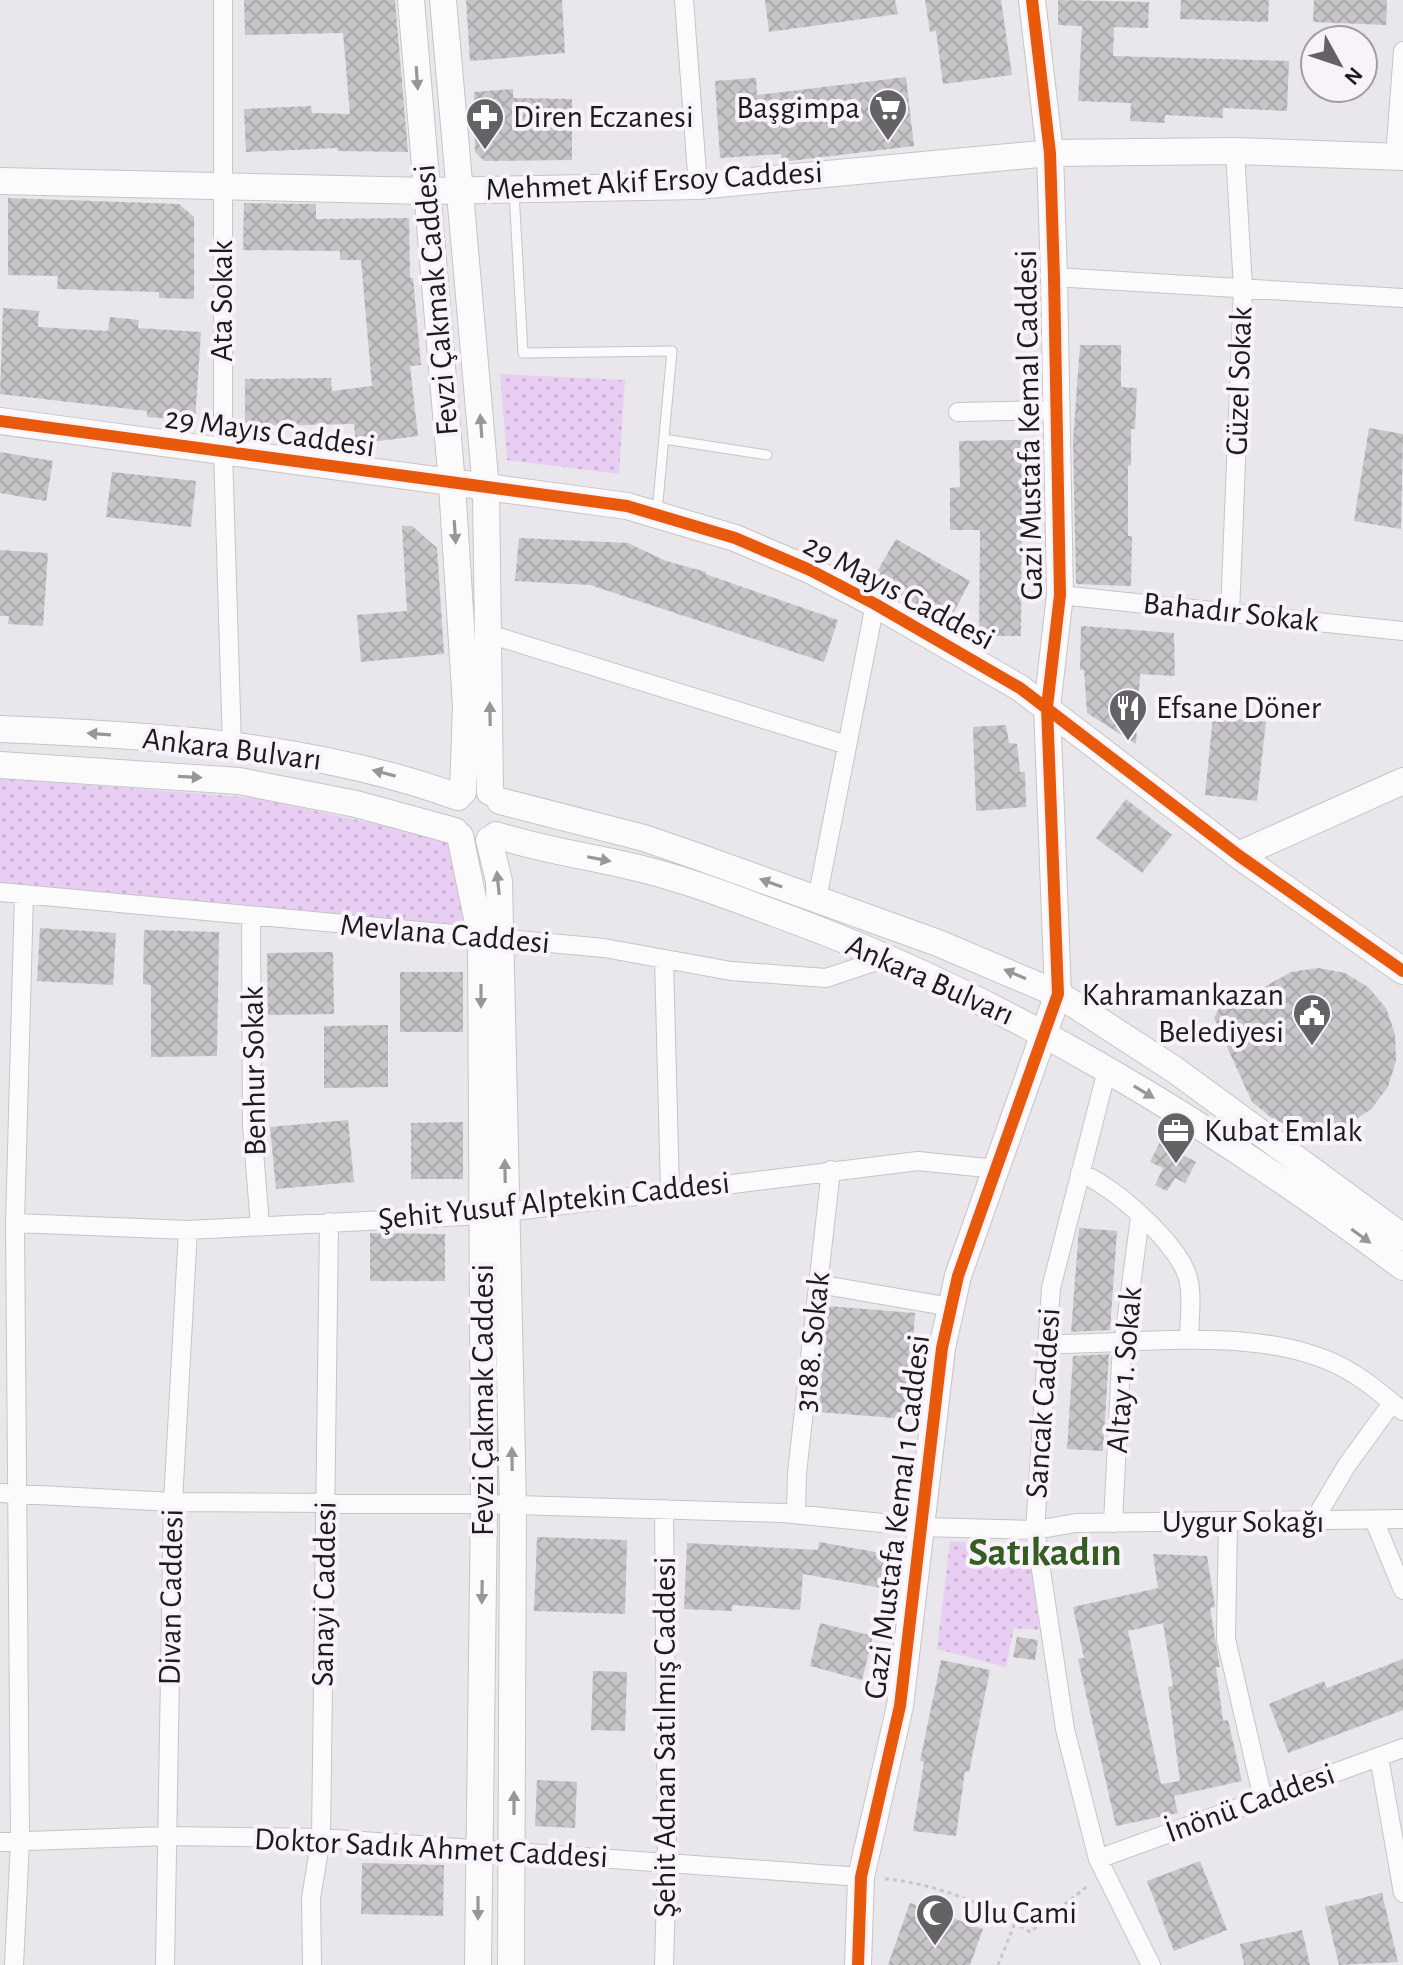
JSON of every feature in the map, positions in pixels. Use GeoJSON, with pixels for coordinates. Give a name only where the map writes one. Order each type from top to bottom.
{"type":"FeatureCollection","features":[{"type":"Feature","properties":{"kind":"main road","name":"Fevzi Çakmak Caddesi"},"geometry":{"type":"LineString","coordinates":[[411,0],[452,485],[466,705],[461,795]]}},
{"type":"Feature","properties":{"kind":"main road","name":"Fevzi Çakmak Caddesi"},"geometry":{"type":"LineString","coordinates":[[443,0],[486,489],[495,797]]}},
{"type":"Feature","properties":{"kind":"main road","name":"Gazi Mustafa Kemal Caddesi"},"geometry":{"type":"LineString","coordinates":[[1032,0],[1050,153],[1054,277],[1054,410],[1060,595],[1047,707],[1058,994]]}},
{"type":"Feature","properties":{"kind":"main road","name":"Mehmet Akif Ersoy Caddesi"},"geometry":{"type":"LineString","coordinates":[[0,181],[426,191],[698,186],[1050,153],[1235,151],[1399,157]]}},
{"type":"Feature","properties":{"kind":"main road","name":"29 Mayıs Caddesi"},"geometry":{"type":"LineString","coordinates":[[0,421],[657,512],[747,543],[875,604],[991,670],[1047,707],[1238,855],[1400,967]]}},
{"type":"Feature","properties":{"kind":"main road","name":"Ankara Bulvarı"},"geometry":{"type":"LineString","coordinates":[[0,729],[232,746],[326,758],[461,795]]}},
{"type":"Feature","properties":{"kind":"main road","name":"Ankara Bulvarı"},"geometry":{"type":"LineString","coordinates":[[0,765],[239,781],[356,804],[457,834]]}},
{"type":"Feature","properties":{"kind":"main road"},"geometry":{"type":"LineString","coordinates":[[1238,855],[1403,781]]}},
{"type":"Feature","properties":{"kind":"main road"},"geometry":{"type":"LineString","coordinates":[[477,789],[495,797],[503,822],[492,838],[474,843],[457,834],[450,816],[461,795],[477,789]]}},
{"type":"Feature","properties":{"kind":"main road","name":"Ankara Bulvarı"},"geometry":{"type":"LineString","coordinates":[[495,797],[644,838],[987,962],[1058,994],[1175,1070],[1403,1237]]}},
{"type":"Feature","properties":{"kind":"main road","name":"Fevzi Çakmak Caddesi"},"geometry":{"type":"LineString","coordinates":[[457,834],[490,938]]}},
{"type":"Feature","properties":{"kind":"main road","name":"Fevzi Çakmak Caddesi"},"geometry":{"type":"LineString","coordinates":[[478,1965],[484,1504],[494,1214],[490,938],[499,881],[492,838]]}},
{"type":"Feature","properties":{"kind":"main road","name":"Ankara Bulvarı"},"geometry":{"type":"LineString","coordinates":[[492,838],[652,872],[776,913],[886,958],[1044,1033],[1107,1070],[1262,1166],[1403,1267]]}},
{"type":"Feature","properties":{"kind":"main road","name":"Gazi Mustafa Kemal 1 Caddesi"},"geometry":{"type":"LineString","coordinates":[[858,1965],[861,1877],[900,1706],[942,1348],[958,1276],[1058,994]]}},
{"type":"Feature","properties":{"kind":"main road","name":"Fevzi Çakmak Caddesi"},"geometry":{"type":"LineString","coordinates":[[494,1214],[513,1505],[514,1852],[511,1965]]}},
{"type":"Feature","properties":{"kind":"street","name":"Ata Sokak"},"geometry":{"type":"LineString","coordinates":[[223,0],[223,450],[232,746]]}},
{"type":"Feature","properties":{"kind":"street"},"geometry":{"type":"LineString","coordinates":[[684,0],[698,186]]}},
{"type":"Feature","properties":{"kind":"street"},"geometry":{"type":"LineString","coordinates":[[1399,157],[1403,51]]}},
{"type":"Feature","properties":{"kind":"street","name":"Güzel Sokak"},"geometry":{"type":"LineString","coordinates":[[1230,612],[1243,288],[1235,151]]}},
{"type":"Feature","properties":{"kind":"street"},"geometry":{"type":"LineString","coordinates":[[1054,277],[1403,298]]}},
{"type":"Feature","properties":{"kind":"street"},"geometry":{"type":"LineString","coordinates":[[958,412],[1054,410]]}},
{"type":"Feature","properties":{"kind":"street","name":"Bahadır Sokak"},"geometry":{"type":"LineString","coordinates":[[1060,595],[1403,631]]}},
{"type":"Feature","properties":{"kind":"street"},"geometry":{"type":"LineString","coordinates":[[817,899],[875,604]]}},
{"type":"Feature","properties":{"kind":"street"},"geometry":{"type":"LineString","coordinates":[[489,634],[847,745]]}},
{"type":"Feature","properties":{"kind":"street","name":"Mevlana Caddesi"},"geometry":{"type":"LineString","coordinates":[[0,892],[604,948],[731,971],[826,978],[886,958]]}},
{"type":"Feature","properties":{"kind":"street"},"geometry":{"type":"LineString","coordinates":[[14,1965],[20,1842],[8,1493],[24,894]]}},
{"type":"Feature","properties":{"kind":"street","name":"Benhur Sokak"},"geometry":{"type":"LineString","coordinates":[[251,916],[252,1126],[260,1226]]}},
{"type":"Feature","properties":{"kind":"street"},"geometry":{"type":"LineString","coordinates":[[664,959],[670,1192]]}},
{"type":"Feature","properties":{"kind":"street"},"geometry":{"type":"LineString","coordinates":[[0,1061],[20,1061]]}},
{"type":"Feature","properties":{"kind":"street","name":"Sancak Caddesi"},"geometry":{"type":"LineString","coordinates":[[1107,1070],[1051,1288],[1035,1530],[1065,1729],[1101,1865],[1151,1965]]}},
{"type":"Feature","properties":{"kind":"street","name":"Şehit Yusuf Alptekin Caddesi"},"geometry":{"type":"LineString","coordinates":[[15,1223],[188,1230],[494,1214],[918,1161],[996,1169]]}},
{"type":"Feature","properties":{"kind":"street","name":"3188. Sokak"},"geometry":{"type":"LineString","coordinates":[[796,1514],[797,1473],[831,1170]]}},
{"type":"Feature","properties":{"kind":"street"},"geometry":{"type":"LineString","coordinates":[[1080,1173],[1100,1180],[1118,1193],[1172,1251],[1188,1278],[1189,1340]]}},
{"type":"Feature","properties":{"kind":"street","name":"Altay 1. Sokak"},"geometry":{"type":"LineString","coordinates":[[1113,1523],[1122,1345],[1140,1217]]}},
{"type":"Feature","properties":{"kind":"street","name":"Sanayi Caddesi"},"geometry":{"type":"LineString","coordinates":[[312,1965],[311,1898],[321,1838],[329,1222]]}},
{"type":"Feature","properties":{"kind":"street","name":"Divan Caddesi"},"geometry":{"type":"LineString","coordinates":[[165,1965],[173,1502],[188,1230]]}},
{"type":"Feature","properties":{"kind":"street"},"geometry":{"type":"LineString","coordinates":[[818,1284],[951,1307]]}},
{"type":"Feature","properties":{"kind":"street"},"geometry":{"type":"LineString","coordinates":[[1047,1344],[1251,1341],[1308,1355],[1353,1372],[1398,1407],[1347,1465],[1313,1522]]}},
{"type":"Feature","properties":{"kind":"street","name":"Uygur Sokağı"},"geometry":{"type":"LineString","coordinates":[[8,1493],[173,1502],[484,1504],[664,1509],[796,1514],[922,1527],[1035,1530],[1076,1523],[1403,1519]]}},
{"type":"Feature","properties":{"kind":"street","name":"Şehit Adnan Satılmış Caddesi"},"geometry":{"type":"LineString","coordinates":[[664,1509],[667,1863],[664,1965]]}},
{"type":"Feature","properties":{"kind":"street"},"geometry":{"type":"LineString","coordinates":[[1374,1520],[1403,1590]]}},
{"type":"Feature","properties":{"kind":"street"},"geometry":{"type":"LineString","coordinates":[[1228,1522],[1226,1639],[1263,1799]]}},
{"type":"Feature","properties":{"kind":"street","name":"İnönü Caddesi"},"geometry":{"type":"LineString","coordinates":[[1101,1865],[1263,1799],[1403,1748]]}},
{"type":"Feature","properties":{"kind":"street"},"geometry":{"type":"LineString","coordinates":[[1379,1757],[1403,1893]]}},
{"type":"Feature","properties":{"kind":"street","name":"Doktor Sadık Ahmet Caddesi"},"geometry":{"type":"LineString","coordinates":[[0,1842],[168,1836],[321,1838],[861,1877]]}},
{"type":"Feature","properties":{"kind":"lane"},"geometry":{"type":"LineString","coordinates":[[514,189],[523,353],[672,351],[657,512]]}},
{"type":"Feature","properties":{"kind":"lane"},"geometry":{"type":"LineString","coordinates":[[664,439],[767,455]]}},
{"type":"Feature","properties":{"kind":"path"},"geometry":{"type":"LineString","coordinates":[[861,1877],[907,1881],[1001,1914],[1030,1932],[1101,1865]]}},
{"type":"Feature","properties":{"kind":"path"},"geometry":{"type":"LineString","coordinates":[[998,1965],[1015,1923]]}},
{"type":"Feature","properties":{"kind":"shaded area"},"geometry":{"type":"Polygon","coordinates":[[[500,374],[625,380],[619,474],[507,460],[500,374]]]}},
{"type":"Feature","properties":{"kind":"shaded area"},"geometry":{"type":"Polygon","coordinates":[[[0,778],[255,798],[451,840],[471,928],[0,884],[0,778]]]}},
{"type":"Feature","properties":{"kind":"shaded area"},"geometry":{"type":"Polygon","coordinates":[[[950,1541],[1030,1549],[1039,1630],[1014,1628],[1006,1667],[937,1649],[950,1541]]]}},
{"type":"Feature","properties":{"kind":"building"},"geometry":{"type":"Polygon","coordinates":[[[244,0],[395,0],[408,152],[337,151],[338,148],[246,152],[244,109],[311,106],[312,113],[350,114],[343,33],[245,35],[244,0]]]}},
{"type":"Feature","properties":{"kind":"building"},"geometry":{"type":"Polygon","coordinates":[[[466,0],[562,0],[565,53],[470,61],[466,0]]]}},
{"type":"Feature","properties":{"kind":"building"},"geometry":{"type":"Polygon","coordinates":[[[765,0],[895,0],[898,14],[769,32],[765,0]]]}},
{"type":"Feature","properties":{"kind":"building"},"geometry":{"type":"Polygon","coordinates":[[[925,0],[1001,0],[1012,75],[943,84],[936,31],[930,32],[925,0]]]}},
{"type":"Feature","properties":{"kind":"building"},"geometry":{"type":"Polygon","coordinates":[[[1058,0],[1149,2],[1148,28],[1114,27],[1113,56],[1289,61],[1287,111],[1223,108],[1223,118],[1165,115],[1165,123],[1130,121],[1131,103],[1078,101],[1082,26],[1058,25],[1058,0]]]}},
{"type":"Feature","properties":{"kind":"building"},"geometry":{"type":"Polygon","coordinates":[[[1181,0],[1269,0],[1268,22],[1180,19],[1181,0]]]}},
{"type":"Feature","properties":{"kind":"building"},"geometry":{"type":"Polygon","coordinates":[[[1314,0],[1387,0],[1386,25],[1313,22],[1314,0]]]}},
{"type":"Feature","properties":{"kind":"building"},"geometry":{"type":"Polygon","coordinates":[[[906,77],[914,146],[782,162],[781,154],[720,158],[715,81],[756,78],[757,95],[906,77]]]}},
{"type":"Feature","properties":{"kind":"building"},"geometry":{"type":"Polygon","coordinates":[[[513,89],[513,98],[572,99],[572,160],[484,161],[475,152],[474,92],[513,89]]]}},
{"type":"Feature","properties":{"kind":"building"},"geometry":{"type":"Polygon","coordinates":[[[8,198],[179,204],[194,217],[194,299],[159,298],[159,292],[57,289],[58,276],[8,275],[8,198]]]}},
{"type":"Feature","properties":{"kind":"building"},"geometry":{"type":"Polygon","coordinates":[[[244,203],[316,204],[316,219],[409,218],[410,278],[413,278],[421,365],[410,366],[418,436],[356,444],[354,424],[245,426],[245,379],[331,378],[332,391],[372,386],[361,260],[340,260],[340,251],[243,250],[244,203]]]}},
{"type":"Feature","properties":{"kind":"building"},"geometry":{"type":"Polygon","coordinates":[[[3,308],[39,311],[38,327],[108,331],[110,317],[139,320],[138,328],[201,332],[195,420],[147,417],[147,411],[0,394],[3,308]]]}},
{"type":"Feature","properties":{"kind":"building"},"geometry":{"type":"Polygon","coordinates":[[[1080,345],[1121,345],[1121,387],[1137,388],[1135,429],[1131,429],[1131,466],[1128,465],[1131,586],[1076,584],[1073,441],[1080,345]]]}},
{"type":"Feature","properties":{"kind":"building"},"geometry":{"type":"Polygon","coordinates":[[[1369,428],[1403,434],[1401,529],[1354,521],[1369,428]]]}},
{"type":"Feature","properties":{"kind":"building"},"geometry":{"type":"Polygon","coordinates":[[[1022,440],[1021,636],[979,636],[980,530],[950,530],[950,488],[960,487],[959,441],[1022,440]]]}},
{"type":"Feature","properties":{"kind":"building"},"geometry":{"type":"Polygon","coordinates":[[[0,452],[53,461],[46,501],[0,493],[0,452]]]}},
{"type":"Feature","properties":{"kind":"building"},"geometry":{"type":"Polygon","coordinates":[[[112,472],[196,481],[191,527],[106,517],[112,472]]]}},
{"type":"Feature","properties":{"kind":"building"},"geometry":{"type":"Polygon","coordinates":[[[402,526],[412,526],[437,548],[444,654],[361,662],[357,615],[407,611],[402,526]]]}},
{"type":"Feature","properties":{"kind":"building"},"geometry":{"type":"Polygon","coordinates":[[[519,538],[628,543],[666,561],[706,572],[838,620],[824,662],[590,585],[515,581],[519,538]]]}},
{"type":"Feature","properties":{"kind":"building"},"geometry":{"type":"Polygon","coordinates":[[[896,539],[970,581],[949,622],[872,580],[896,539]]]}},
{"type":"Feature","properties":{"kind":"building"},"geometry":{"type":"Polygon","coordinates":[[[0,550],[48,553],[43,626],[8,624],[9,616],[0,616],[0,550]]]}},
{"type":"Feature","properties":{"kind":"building"},"geometry":{"type":"Polygon","coordinates":[[[1081,626],[1174,633],[1175,676],[1140,674],[1136,744],[1087,713],[1084,670],[1080,670],[1081,626]]]}},
{"type":"Feature","properties":{"kind":"building"},"geometry":{"type":"Polygon","coordinates":[[[1213,716],[1266,722],[1257,801],[1205,795],[1213,716]]]}},
{"type":"Feature","properties":{"kind":"building"},"geometry":{"type":"Polygon","coordinates":[[[1006,725],[1009,743],[1017,744],[1020,772],[1025,772],[1026,807],[976,811],[973,727],[1006,725]]]}},
{"type":"Feature","properties":{"kind":"building"},"geometry":{"type":"Polygon","coordinates":[[[1126,799],[1172,835],[1142,873],[1096,838],[1126,799]]]}},
{"type":"Feature","properties":{"kind":"building"},"geometry":{"type":"Polygon","coordinates":[[[40,928],[116,933],[113,985],[37,981],[40,928]]]}},
{"type":"Feature","properties":{"kind":"building"},"geometry":{"type":"Polygon","coordinates":[[[144,930],[219,932],[217,1056],[151,1057],[151,985],[143,984],[144,930]]]}},
{"type":"Feature","properties":{"kind":"building"},"geometry":{"type":"Polygon","coordinates":[[[333,952],[334,1014],[268,1015],[267,953],[333,952]]]}},
{"type":"Feature","properties":{"kind":"building","name":"Kahramankazan Belediyesi"},"geometry":{"type":"Polygon","coordinates":[[[1318,968],[1345,973],[1368,987],[1386,1008],[1395,1034],[1396,1061],[1388,1087],[1371,1109],[1349,1124],[1324,1131],[1297,1129],[1273,1119],[1252,1102],[1214,1018],[1222,1003],[1239,991],[1252,994],[1291,972],[1318,968]]]}},
{"type":"Feature","properties":{"kind":"building"},"geometry":{"type":"Polygon","coordinates":[[[400,972],[463,972],[463,1032],[400,1032],[400,972]]]}},
{"type":"Feature","properties":{"kind":"building"},"geometry":{"type":"Polygon","coordinates":[[[388,1025],[388,1087],[324,1088],[324,1026],[388,1025]]]}},
{"type":"Feature","properties":{"kind":"building"},"geometry":{"type":"Polygon","coordinates":[[[348,1120],[354,1182],[276,1189],[270,1127],[348,1120]]]}},
{"type":"Feature","properties":{"kind":"building"},"geometry":{"type":"Polygon","coordinates":[[[463,1122],[463,1179],[411,1179],[411,1123],[463,1122]]]}},
{"type":"Feature","properties":{"kind":"building","name":"Kubat Emlak"},"geometry":{"type":"Polygon","coordinates":[[[1160,1142],[1196,1162],[1185,1183],[1175,1178],[1167,1191],[1155,1185],[1163,1168],[1150,1162],[1160,1142]]]}},
{"type":"Feature","properties":{"kind":"building"},"geometry":{"type":"Polygon","coordinates":[[[1079,1228],[1117,1231],[1110,1330],[1071,1332],[1079,1228]]]}},
{"type":"Feature","properties":{"kind":"building"},"geometry":{"type":"Polygon","coordinates":[[[370,1233],[445,1234],[445,1281],[370,1281],[370,1233]]]}},
{"type":"Feature","properties":{"kind":"building"},"geometry":{"type":"Polygon","coordinates":[[[828,1306],[915,1313],[907,1419],[818,1412],[828,1306]]]}},
{"type":"Feature","properties":{"kind":"building"},"geometry":{"type":"Polygon","coordinates":[[[1109,1354],[1103,1451],[1067,1449],[1073,1356],[1109,1354]]]}},
{"type":"Feature","properties":{"kind":"building"},"geometry":{"type":"Polygon","coordinates":[[[537,1537],[627,1540],[625,1614],[534,1611],[537,1537]]]}},
{"type":"Feature","properties":{"kind":"building"},"geometry":{"type":"Polygon","coordinates":[[[819,1542],[887,1554],[881,1588],[803,1574],[800,1610],[732,1605],[732,1611],[684,1609],[687,1543],[818,1550],[819,1542]]]}},
{"type":"Feature","properties":{"kind":"building"},"geometry":{"type":"Polygon","coordinates":[[[1153,1554],[1207,1556],[1215,1607],[1210,1608],[1220,1667],[1216,1667],[1223,1721],[1228,1720],[1242,1781],[1174,1796],[1178,1813],[1116,1826],[1078,1659],[1084,1658],[1073,1607],[1158,1588],[1153,1554]],[[1163,1623],[1128,1631],[1161,1784],[1180,1781],[1168,1687],[1173,1686],[1163,1623]]]}},
{"type":"Feature","properties":{"kind":"building"},"geometry":{"type":"Polygon","coordinates":[[[820,1623],[873,1636],[862,1680],[810,1666],[820,1623]]]}},
{"type":"Feature","properties":{"kind":"building"},"geometry":{"type":"Polygon","coordinates":[[[1017,1637],[1038,1640],[1035,1660],[1013,1657],[1017,1637]]]}},
{"type":"Feature","properties":{"kind":"building"},"geometry":{"type":"Polygon","coordinates":[[[1403,1659],[1403,1710],[1288,1753],[1269,1704],[1324,1681],[1327,1688],[1403,1659]]]}},
{"type":"Feature","properties":{"kind":"building"},"geometry":{"type":"Polygon","coordinates":[[[941,1660],[990,1670],[969,1772],[965,1771],[956,1836],[913,1831],[924,1762],[920,1761],[941,1660]]]}},
{"type":"Feature","properties":{"kind":"building"},"geometry":{"type":"Polygon","coordinates":[[[593,1671],[627,1672],[625,1731],[591,1730],[593,1671]]]}},
{"type":"Feature","properties":{"kind":"building"},"geometry":{"type":"Polygon","coordinates":[[[537,1780],[577,1782],[575,1828],[535,1826],[537,1780]]]}},
{"type":"Feature","properties":{"kind":"building"},"geometry":{"type":"Polygon","coordinates":[[[1200,1861],[1227,1930],[1174,1951],[1147,1881],[1200,1861]]]}},
{"type":"Feature","properties":{"kind":"building"},"geometry":{"type":"Polygon","coordinates":[[[362,1863],[444,1865],[443,1916],[361,1914],[362,1863]]]}},
{"type":"Feature","properties":{"kind":"building"},"geometry":{"type":"Polygon","coordinates":[[[1382,1893],[1398,1962],[1339,1965],[1325,1907],[1382,1893]]]}},
{"type":"Feature","properties":{"kind":"building","name":"Ulu Cami"},"geometry":{"type":"Polygon","coordinates":[[[910,1903],[983,1929],[970,1965],[888,1965],[910,1903]]]}},
{"type":"Feature","properties":{"kind":"building"},"geometry":{"type":"Polygon","coordinates":[[[1302,1930],[1310,1965],[1244,1965],[1240,1944],[1302,1930]]]}},
{"type":"Feature","properties":{"kind":"cycle path"},"geometry":{"type":"LineString","coordinates":[[858,1965],[861,1877],[900,1706],[942,1348],[958,1276],[1058,994],[1047,707],[1060,595],[1054,277],[1050,153],[1032,0]]}},
{"type":"Feature","properties":{"kind":"cycle path"},"geometry":{"type":"LineString","coordinates":[[0,421],[627,506],[735,538],[810,570],[875,604],[1020,688],[1238,855],[1403,971]]}},
{"type":"Feature","properties":{"kind":"place","name":"Başgimpa"},"geometry":{"type":"Point","coordinates":[888,142]}},
{"type":"Feature","properties":{"kind":"place","name":"Diren Eczanesi"},"geometry":{"type":"Point","coordinates":[485,151]}},
{"type":"Feature","properties":{"kind":"place","name":"Efsane Döner"},"geometry":{"type":"Point","coordinates":[1128,742]}},
{"type":"Feature","properties":{"kind":"place","name":"Kahramankazan Belediyesi"},"geometry":{"type":"Point","coordinates":[1312,1047]}},
{"type":"Feature","properties":{"kind":"place","name":"Kubat Emlak"},"geometry":{"type":"Point","coordinates":[1176,1165]}},
{"type":"Feature","properties":{"kind":"place","name":"Ulu Cami"},"geometry":{"type":"Point","coordinates":[935,1947]}},
{"type":"Feature","properties":{"kind":"district","name":"Satıkadın"},"geometry":{"type":"Point","coordinates":[1045,1553]}}]}
